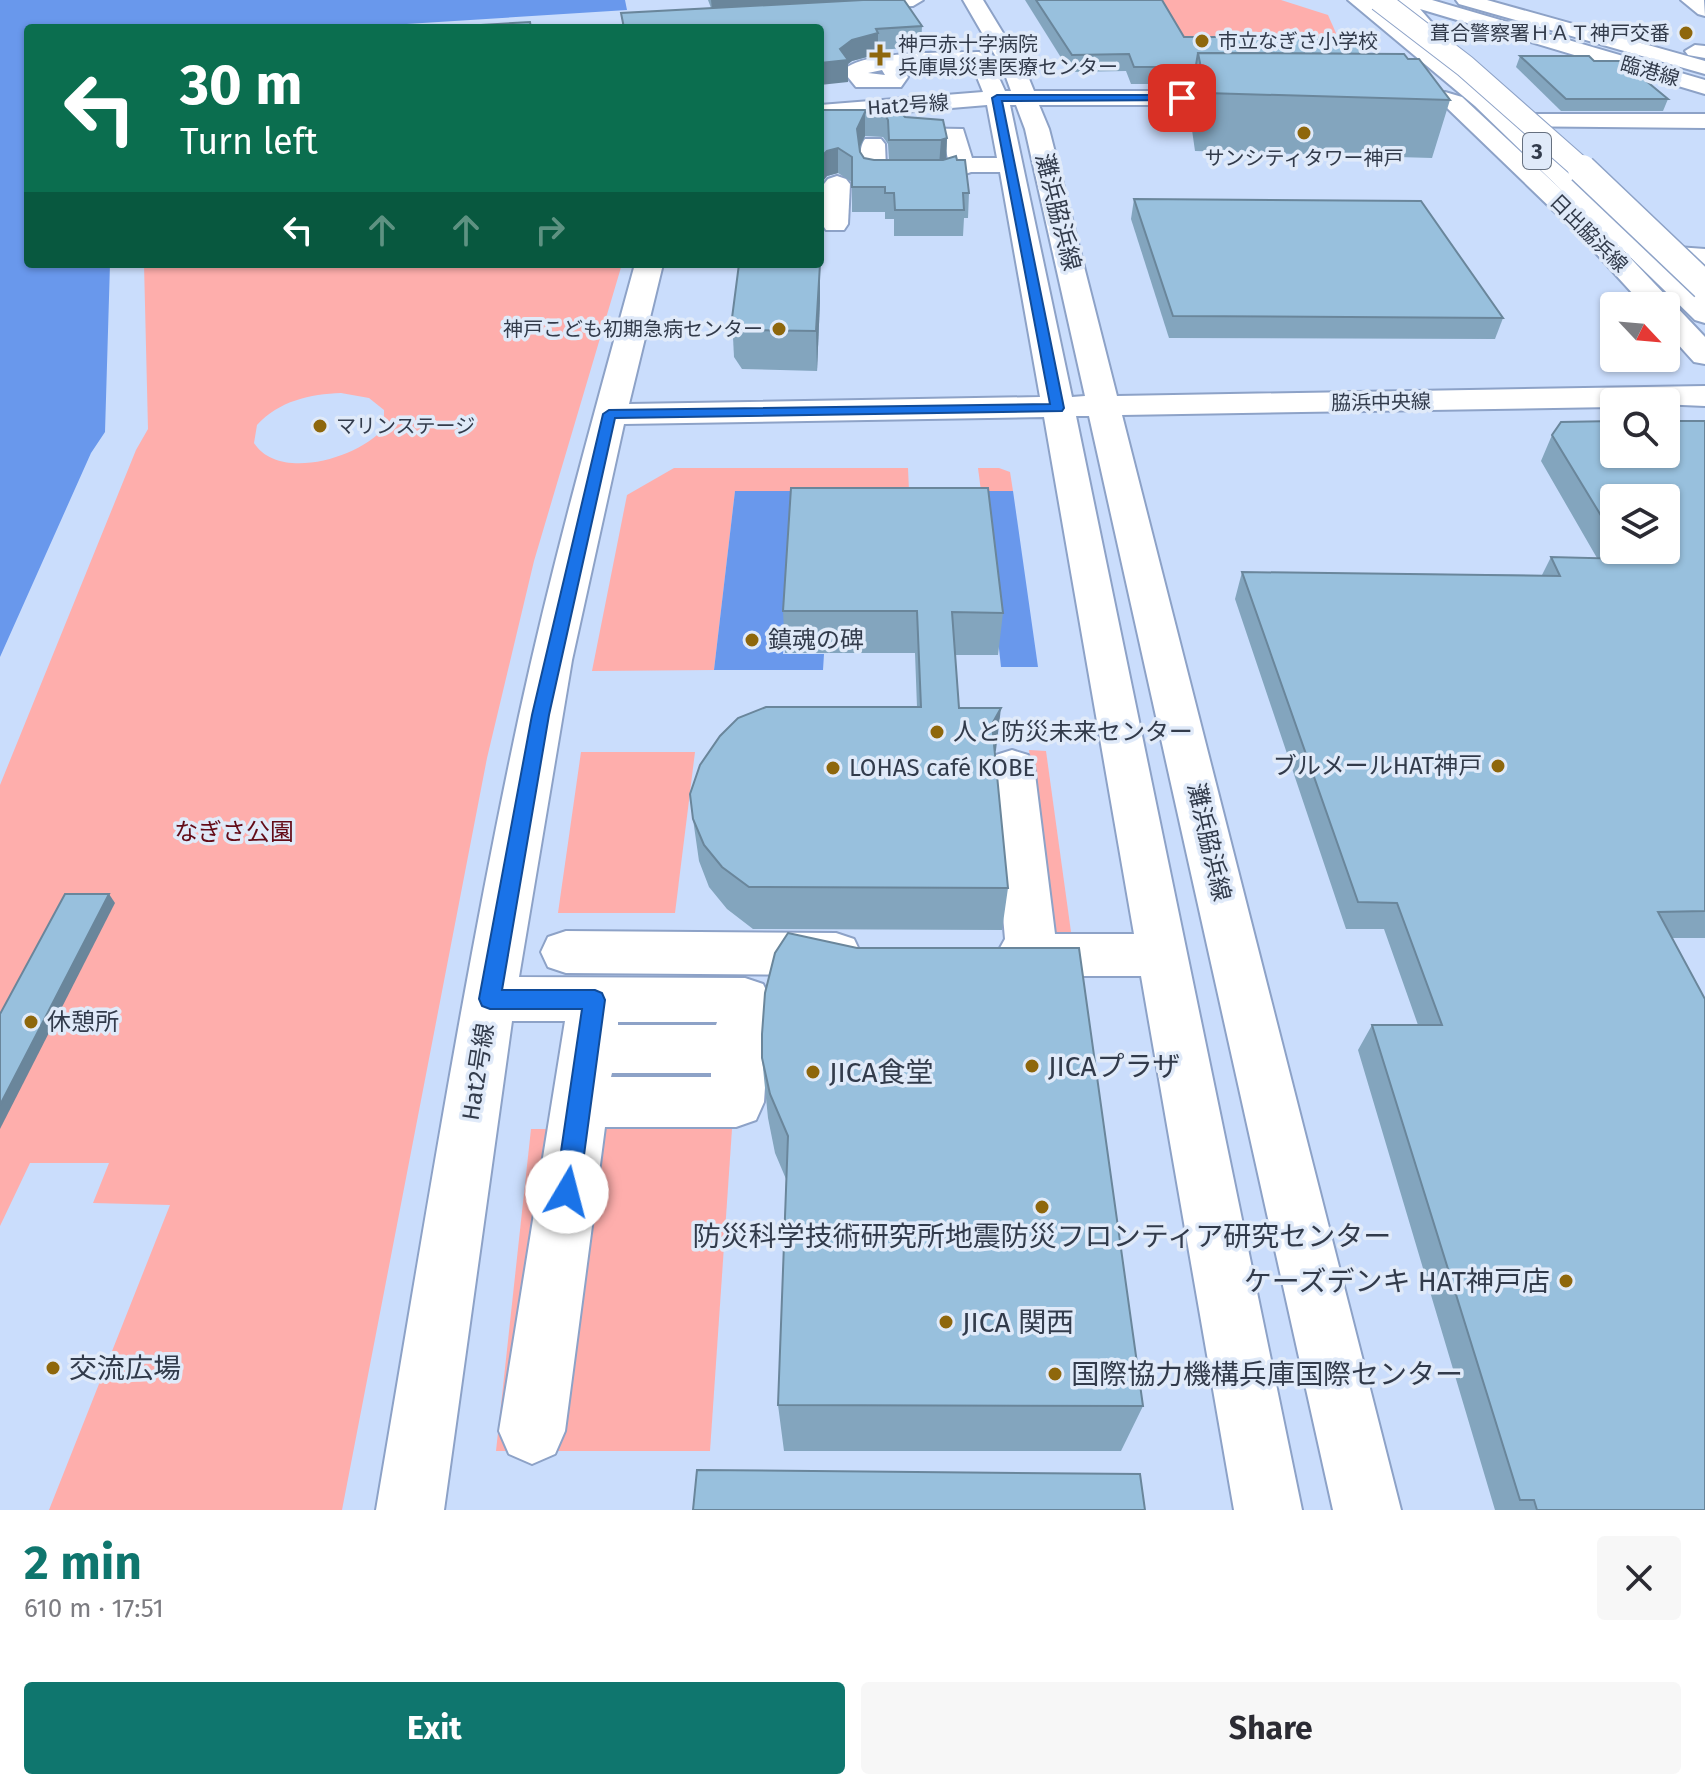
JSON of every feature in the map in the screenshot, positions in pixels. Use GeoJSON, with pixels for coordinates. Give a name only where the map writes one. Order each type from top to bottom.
{"type":"FeatureCollection","features":[{"type":"Feature","properties":{"kind":"main road"},"geometry":{"type":"LineString","coordinates":[[873,10],[823,9],[852,3],[913,0]]}},
{"type":"Feature","properties":{"kind":"main road","name":"灘浜脇浜線"},"geometry":{"type":"LineString","coordinates":[[945,0],[979,58],[1037,129],[1367,1510]]}},
{"type":"Feature","properties":{"kind":"main road","name":"灘浜脇浜線"},"geometry":{"type":"LineString","coordinates":[[973,0],[998,39],[1011,98],[1011,165],[1268,1510]]}},
{"type":"Feature","properties":{"kind":"main road","name":"日出脇浜線"},"geometry":{"type":"LineString","coordinates":[[1351,0],[1389,29],[1454,102],[1510,153],[1646,292]]}},
{"type":"Feature","properties":{"kind":"main road","name":"3"},"geometry":{"type":"LineString","coordinates":[[1358,0],[1483,101],[1705,314]]}},
{"type":"Feature","properties":{"kind":"main road","name":"3"},"geometry":{"type":"LineString","coordinates":[[1379,0],[1466,67],[1555,144],[1705,285]]}},
{"type":"Feature","properties":{"kind":"main road"},"geometry":{"type":"LineString","coordinates":[[1402,0],[1515,121],[1653,248],[1691,257],[1705,285]]}},
{"type":"Feature","properties":{"kind":"main road","name":"臨港線"},"geometry":{"type":"LineString","coordinates":[[1411,0],[1705,87]]}},
{"type":"Feature","properties":{"kind":"main road"},"geometry":{"type":"LineString","coordinates":[[1466,0],[1702,56]]}},
{"type":"Feature","properties":{"kind":"main road"},"geometry":{"type":"LineString","coordinates":[[1516,0],[1702,56]]}},
{"type":"Feature","properties":{"kind":"main road"},"geometry":{"type":"LineString","coordinates":[[1691,0],[1705,10]]}},
{"type":"Feature","properties":{"kind":"main road"},"geometry":{"type":"LineString","coordinates":[[839,57],[850,56],[865,88]]}},
{"type":"Feature","properties":{"kind":"main road"},"geometry":{"type":"LineString","coordinates":[[824,98],[897,80],[888,64],[979,58]]}},
{"type":"Feature","properties":{"kind":"main road"},"geometry":{"type":"LineString","coordinates":[[865,88],[921,89],[925,86],[912,66]]}},
{"type":"Feature","properties":{"kind":"main road","name":"Hat2号線"},"geometry":{"type":"LineString","coordinates":[[824,110],[865,88],[910,105],[1011,98],[1267,98]]}},
{"type":"Feature","properties":{"kind":"main road"},"geometry":{"type":"LineString","coordinates":[[1362,97],[1444,90]]}},
{"type":"Feature","properties":{"kind":"main road"},"geometry":{"type":"LineString","coordinates":[[910,105],[916,158],[959,154],[1011,165]]}},
{"type":"Feature","properties":{"kind":"main road"},"geometry":{"type":"LineString","coordinates":[[1515,121],[1705,121]]}},
{"type":"Feature","properties":{"kind":"main road"},"geometry":{"type":"LineString","coordinates":[[914,140],[875,138],[874,175],[942,175],[962,168],[959,154]]}},
{"type":"Feature","properties":{"kind":"main road"},"geometry":{"type":"LineString","coordinates":[[837,184],[838,224]]}},
{"type":"Feature","properties":{"kind":"main road","name":"Hat2号線"},"geometry":{"type":"LineString","coordinates":[[410,1510],[490,999],[540,715],[606,426],[659,275]]}},
{"type":"Feature","properties":{"kind":"main road"},"geometry":{"type":"LineString","coordinates":[[1680,328],[1705,355]]}},
{"type":"Feature","properties":{"kind":"main road","name":"脇浜中央線"},"geometry":{"type":"LineString","coordinates":[[606,426],[1108,418],[1705,396]]}},
{"type":"Feature","properties":{"kind":"main road","name":"脇浜中央線"},"geometry":{"type":"LineString","coordinates":[[1108,418],[1600,420]]}},
{"type":"Feature","properties":{"kind":"main road"},"geometry":{"type":"LineString","coordinates":[[1680,419],[1705,419]]}},
{"type":"Feature","properties":{"kind":"main road"},"geometry":{"type":"LineString","coordinates":[[1012,766],[1032,955]]}},
{"type":"Feature","properties":{"kind":"main road"},"geometry":{"type":"LineString","coordinates":[[582,1026],[877,954]]}},
{"type":"Feature","properties":{"kind":"main road"},"geometry":{"type":"LineString","coordinates":[[970,955],[1162,955]]}},
{"type":"Feature","properties":{"kind":"main road"},"geometry":{"type":"LineString","coordinates":[[490,999],[582,1026],[741,1049]]}},
{"type":"Feature","properties":{"kind":"main road"},"geometry":{"type":"LineString","coordinates":[[532,1431],[582,1026]]}},
{"type":"Feature","properties":{"kind":"green space"},"geometry":{"type":"Polygon","coordinates":[[[1161,0],[1281,0],[1328,15],[1343,49],[1187,51],[1161,0]]]}},
{"type":"Feature","properties":{"kind":"green space","name":"なぎさ公園"},"geometry":{"type":"Polygon","coordinates":[[[144,268],[621,268],[534,561],[487,758],[342,1510],[49,1510],[170,1205],[93,1203],[109,1163],[30,1163],[0,1226],[0,785],[136,450],[148,429],[144,268]],[[341,393],[296,400],[275,410],[257,425],[254,443],[266,455],[281,461],[319,461],[338,456],[372,439],[384,428],[384,410],[369,398],[341,393]]]}},
{"type":"Feature","properties":{"kind":"green space"},"geometry":{"type":"Polygon","coordinates":[[[674,468],[908,468],[909,491],[735,491],[714,670],[592,671],[627,495],[674,468]]]}},
{"type":"Feature","properties":{"kind":"green space"},"geometry":{"type":"Polygon","coordinates":[[[978,468],[999,468],[1010,472],[1013,491],[981,491],[978,468]]]}},
{"type":"Feature","properties":{"kind":"green space"},"geometry":{"type":"Polygon","coordinates":[[[1029,750],[1046,751],[1071,932],[1051,932],[1029,750]]]}},
{"type":"Feature","properties":{"kind":"green space"},"geometry":{"type":"Polygon","coordinates":[[[581,752],[695,752],[675,913],[558,913],[581,752]]]}},
{"type":"Feature","properties":{"kind":"green space"},"geometry":{"type":"Polygon","coordinates":[[[531,1129],[732,1129],[710,1451],[496,1451],[531,1129]]]}},
{"type":"Feature","properties":{"kind":"water"},"geometry":{"type":"Polygon","coordinates":[[[0,0],[625,0],[627,10],[406,24],[24,24],[24,268],[110,268],[105,432],[91,453],[0,657],[0,0]]]}},
{"type":"Feature","properties":{"kind":"water"},"geometry":{"type":"Polygon","coordinates":[[[735,491],[1013,491],[1038,667],[1001,667],[986,529],[791,529],[783,654],[824,654],[823,670],[714,670],[735,491]]]}},
{"type":"Feature","properties":{"kind":"building"},"geometry":{"type":"Polygon","coordinates":[[[904,0],[922,26],[876,29],[878,33],[852,40],[840,49],[848,60],[824,63],[824,24],[623,24],[621,13],[904,0]]]}},
{"type":"Feature","properties":{"kind":"building"},"geometry":{"type":"Polygon","coordinates":[[[1036,0],[1162,0],[1184,37],[1351,37],[1364,54],[1198,53],[1195,71],[1188,71],[1188,67],[1134,67],[1129,54],[1072,55],[1036,0]]]}},
{"type":"Feature","properties":{"kind":"building"},"geometry":{"type":"Polygon","coordinates":[[[1198,53],[1404,54],[1408,59],[1419,59],[1450,100],[1206,93],[1198,53]]]}},
{"type":"Feature","properties":{"kind":"building"},"geometry":{"type":"Polygon","coordinates":[[[1520,56],[1589,56],[1594,61],[1622,61],[1668,99],[1566,99],[1520,56]]]}},
{"type":"Feature","properties":{"kind":"building"},"geometry":{"type":"Polygon","coordinates":[[[824,110],[899,110],[905,117],[943,120],[947,138],[889,140],[888,120],[884,113],[865,112],[857,129],[860,152],[864,158],[874,160],[943,160],[956,156],[957,160],[965,160],[969,193],[963,193],[964,210],[895,210],[894,193],[885,193],[885,187],[852,187],[852,157],[838,148],[824,154],[824,110]]]}},
{"type":"Feature","properties":{"kind":"building"},"geometry":{"type":"Polygon","coordinates":[[[1134,199],[1421,201],[1503,318],[1173,316],[1134,199]]]}},
{"type":"Feature","properties":{"kind":"building"},"geometry":{"type":"Polygon","coordinates":[[[738,268],[820,268],[816,331],[740,330],[732,318],[738,268]]]}},
{"type":"Feature","properties":{"kind":"building"},"geometry":{"type":"Polygon","coordinates":[[[1600,421],[1600,468],[1680,468],[1680,421],[1705,421],[1705,911],[1658,912],[1705,999],[1705,1510],[1537,1510],[1534,1500],[1520,1500],[1372,1025],[1442,1025],[1397,903],[1358,902],[1242,572],[1560,576],[1551,557],[1600,558],[1600,564],[1680,564],[1680,484],[1600,484],[1600,514],[1552,435],[1561,422],[1600,421]]]}},
{"type":"Feature","properties":{"kind":"building","name":"人と防災未来センター"},"geometry":{"type":"Polygon","coordinates":[[[791,488],[988,488],[1003,613],[952,612],[959,708],[1001,708],[992,724],[1008,888],[749,887],[722,867],[704,845],[693,819],[690,794],[700,765],[720,736],[738,718],[766,707],[921,707],[917,611],[783,611],[791,488]]]}},
{"type":"Feature","properties":{"kind":"building","name":"休憩所"},"geometry":{"type":"Polygon","coordinates":[[[65,894],[109,894],[0,1105],[0,1014],[65,894]]]}},
{"type":"Feature","properties":{"kind":"building","name":"JICA 関西"},"geometry":{"type":"Polygon","coordinates":[[[788,933],[857,948],[1079,948],[1143,1406],[778,1405],[788,1136],[770,1094],[762,1058],[762,1034],[765,993],[775,953],[788,933]]]}},
{"type":"Feature","properties":{"kind":"building"},"geometry":{"type":"Polygon","coordinates":[[[697,1470],[1140,1474],[1145,1510],[693,1510],[697,1470]]]}},
{"type":"Feature","properties":{"kind":"place","name":"葺合警察署ＨＡＴ神戸交番"},"geometry":{"type":"Point","coordinates":[1686,33]}},
{"type":"Feature","properties":{"kind":"place","name":"市立なぎさ小学校"},"geometry":{"type":"Point","coordinates":[1202,41]}},
{"type":"Feature","properties":{"kind":"place","name":"神戸赤十字病院 兵庫県災害医療センター"},"geometry":{"type":"Point","coordinates":[880,55]}},
{"type":"Feature","properties":{"kind":"place","name":"サンシティタワー神戸"},"geometry":{"type":"Point","coordinates":[1304,133]}},
{"type":"Feature","properties":{"kind":"place","name":"神戸こども初期急病センター"},"geometry":{"type":"Point","coordinates":[779,329]}},
{"type":"Feature","properties":{"kind":"place","name":"マリンステージ"},"geometry":{"type":"Point","coordinates":[320,426]}},
{"type":"Feature","properties":{"kind":"place","name":"鎮魂の碑"},"geometry":{"type":"Point","coordinates":[752,640]}},
{"type":"Feature","properties":{"kind":"place","name":"人と防災未来センター"},"geometry":{"type":"Point","coordinates":[937,732]}},
{"type":"Feature","properties":{"kind":"place","name":"ブルメールHAT神戸"},"geometry":{"type":"Point","coordinates":[1498,766]}},
{"type":"Feature","properties":{"kind":"place","name":"LOHAS café KOBE"},"geometry":{"type":"Point","coordinates":[833,768]}},
{"type":"Feature","properties":{"kind":"place","name":"休憩所"},"geometry":{"type":"Point","coordinates":[31,1022]}},
{"type":"Feature","properties":{"kind":"place","name":"JICAプラザ"},"geometry":{"type":"Point","coordinates":[1032,1066]}},
{"type":"Feature","properties":{"kind":"place","name":"JICA食堂"},"geometry":{"type":"Point","coordinates":[813,1072]}},
{"type":"Feature","properties":{"kind":"place","name":"防災科学技術研究所地震防災フロンティア研究センター"},"geometry":{"type":"Point","coordinates":[1042,1207]}},
{"type":"Feature","properties":{"kind":"place","name":"ケーズデンキ HAT神戸店"},"geometry":{"type":"Point","coordinates":[1566,1281]}},
{"type":"Feature","properties":{"kind":"place","name":"JICA 関西"},"geometry":{"type":"Point","coordinates":[946,1322]}},
{"type":"Feature","properties":{"kind":"place","name":"交流広場"},"geometry":{"type":"Point","coordinates":[53,1368]}},
{"type":"Feature","properties":{"kind":"place","name":"国際協力機構兵庫国際センター"},"geometry":{"type":"Point","coordinates":[1055,1374]}},
{"type":"Feature","properties":{"kind":"route"},"geometry":{"type":"LineString","coordinates":[[567,1192],[595,1000],[490,999],[540,715],[609,414],[1058,408],[997,98],[1182,98]]}}]}
